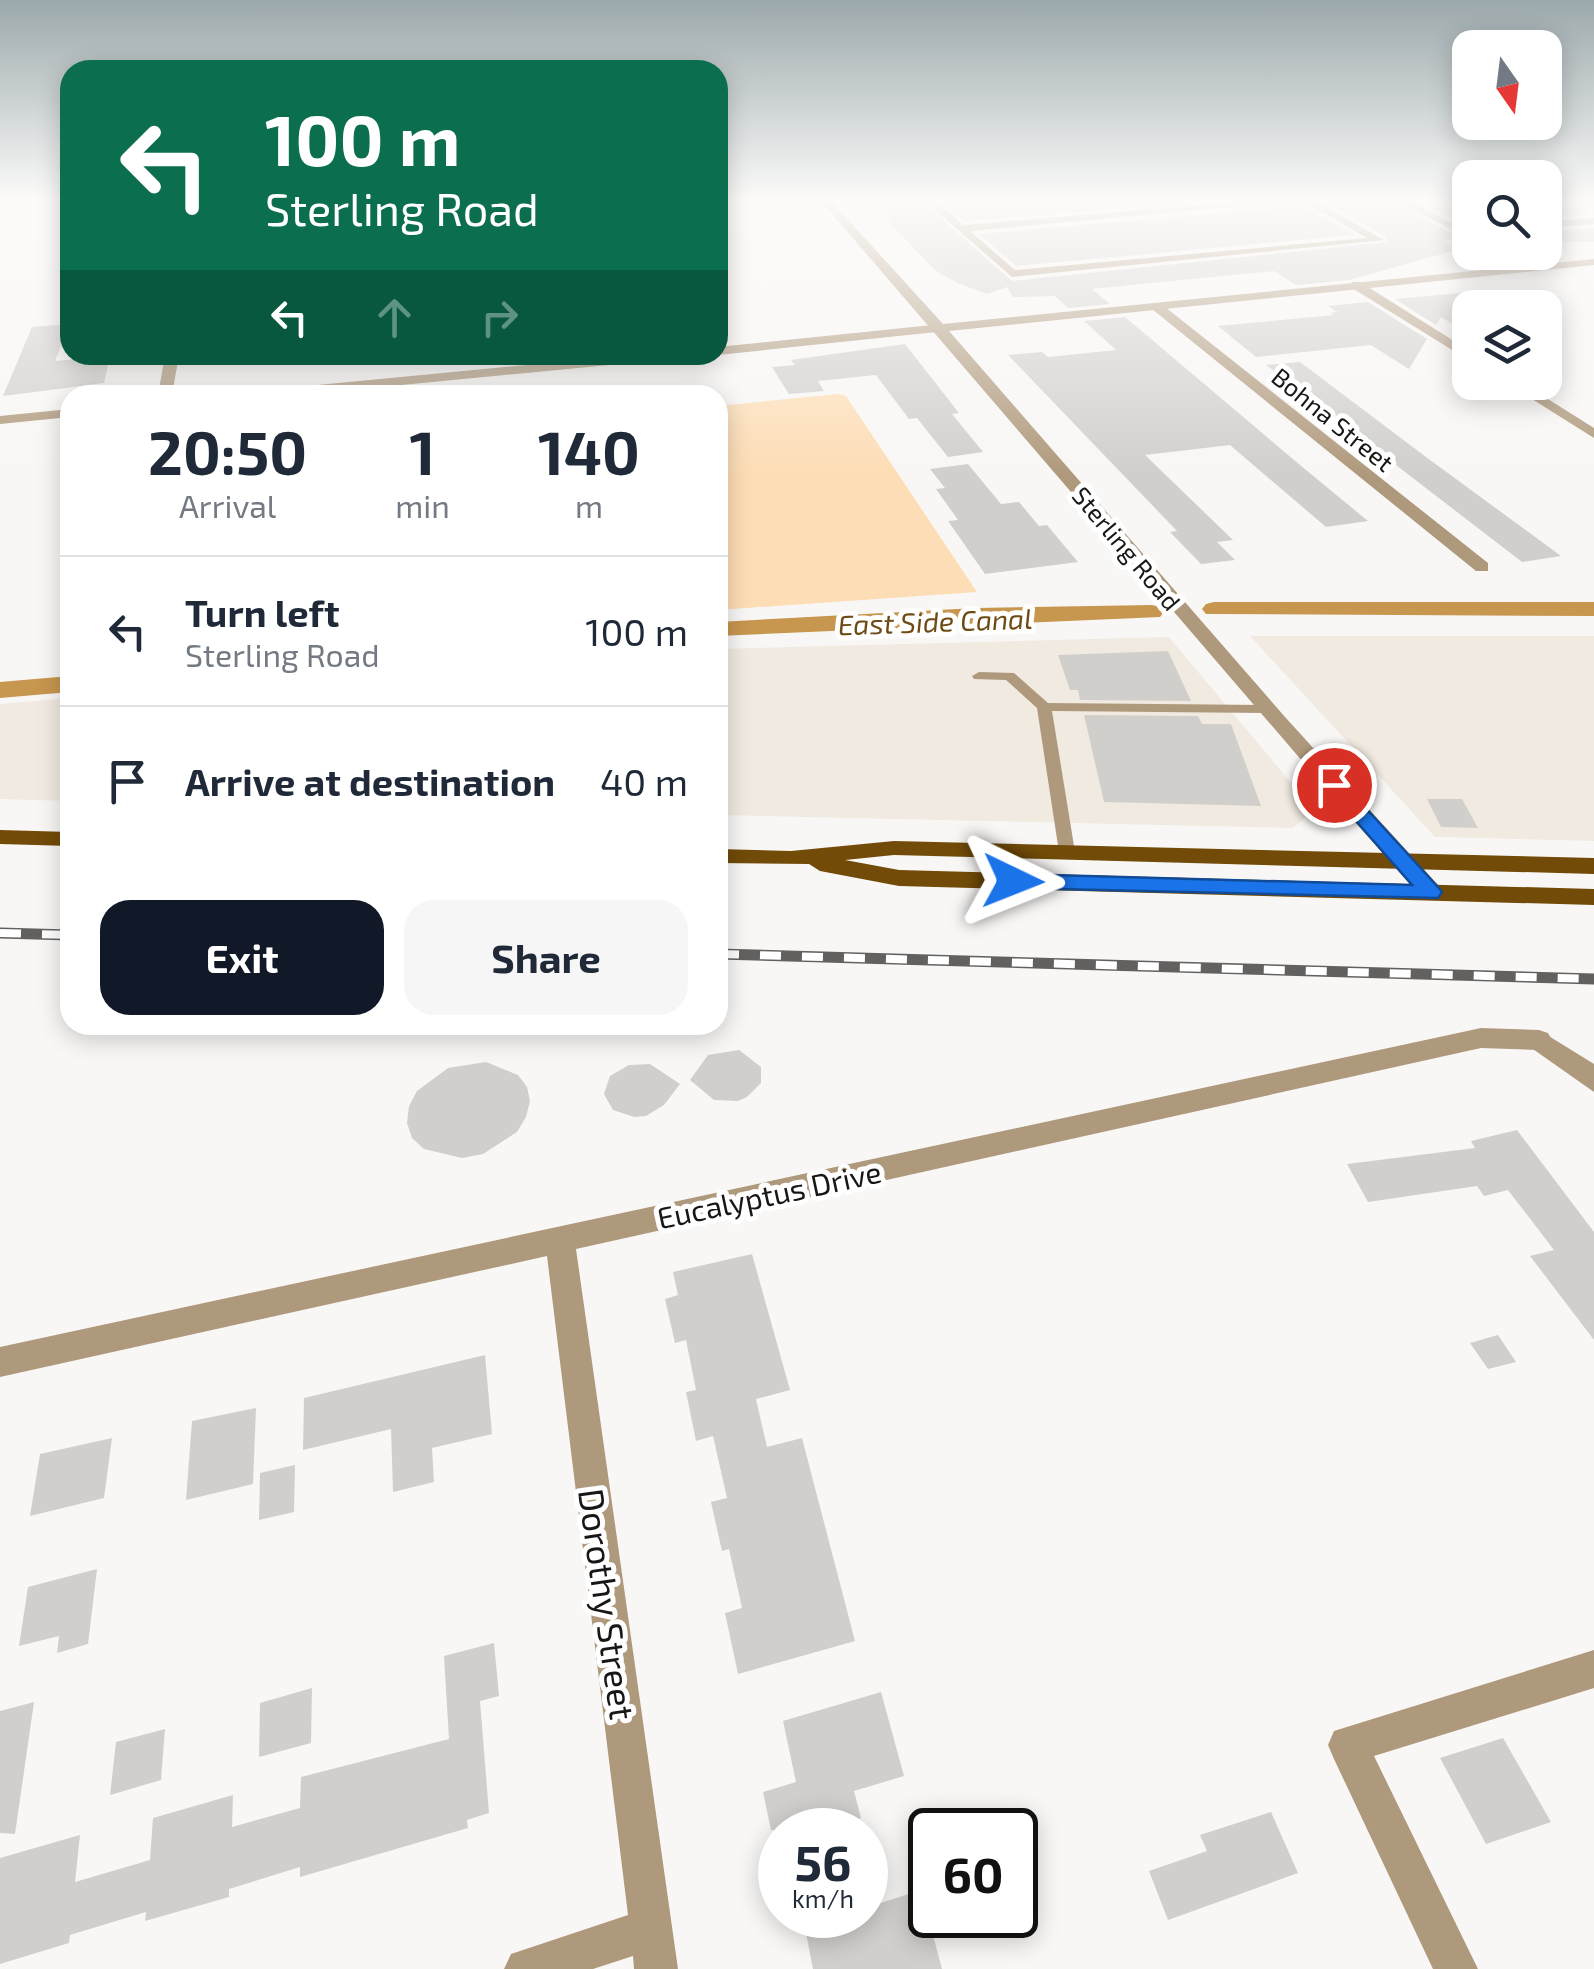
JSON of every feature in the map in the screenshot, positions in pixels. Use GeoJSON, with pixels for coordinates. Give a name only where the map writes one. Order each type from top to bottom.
{"type":"FeatureCollection","features":[{"type":"Feature","properties":{"kind":"main road"},"geometry":{"type":"LineString","coordinates":[[0,837],[60,839]]}},
{"type":"Feature","properties":{"kind":"main road"},"geometry":{"type":"LineString","coordinates":[[728,856],[791,858],[894,848],[1594,866]]}},
{"type":"Feature","properties":{"kind":"main road"},"geometry":{"type":"LineString","coordinates":[[791,858],[900,878],[1594,897]]}},
{"type":"Feature","properties":{"kind":"street","name":"Sterling Road"},"geometry":{"type":"LineString","coordinates":[[910,293],[1266,709],[1431,892]]}},
{"type":"Feature","properties":{"kind":"street"},"geometry":{"type":"LineString","coordinates":[[728,349],[1287,293]]}},
{"type":"Feature","properties":{"kind":"street"},"geometry":{"type":"LineString","coordinates":[[1367,293],[1452,346]]}},
{"type":"Feature","properties":{"kind":"street","name":"Bohna Street"},"geometry":{"type":"LineString","coordinates":[[1156,306],[1482,566]]}},
{"type":"Feature","properties":{"kind":"street"},"geometry":{"type":"LineString","coordinates":[[367,385],[570,365]]}},
{"type":"Feature","properties":{"kind":"street"},"geometry":{"type":"LineString","coordinates":[[1540,400],[1594,434]]}},
{"type":"Feature","properties":{"kind":"street"},"geometry":{"type":"LineString","coordinates":[[0,420],[60,414]]}},
{"type":"Feature","properties":{"kind":"street","name":"Eucalyptus Drive"},"geometry":{"type":"LineString","coordinates":[[0,1362],[1482,1038],[1538,1040],[1581,1066],[1594,1081]]}},
{"type":"Feature","properties":{"kind":"street","name":"Dorothy Street"},"geometry":{"type":"LineString","coordinates":[[560,1240],[654,1949]]}},
{"type":"Feature","properties":{"kind":"street"},"geometry":{"type":"LineString","coordinates":[[1456,1969],[1348,1745],[1594,1669]]}},
{"type":"Feature","properties":{"kind":"street"},"geometry":{"type":"LineString","coordinates":[[526,1969],[654,1949]]}},
{"type":"Feature","properties":{"kind":"lane"},"geometry":{"type":"LineString","coordinates":[[979,676],[1010,676],[1044,707],[1067,852]]}},
{"type":"Feature","properties":{"kind":"lane"},"geometry":{"type":"LineString","coordinates":[[1044,707],[1266,709]]}},
{"type":"Feature","properties":{"kind":"shaded area"},"geometry":{"type":"Polygon","coordinates":[[[846,396],[977,592],[728,609],[728,405],[846,396]]]}},
{"type":"Feature","properties":{"kind":"shaded area"},"geometry":{"type":"Polygon","coordinates":[[[1250,636],[1594,636],[1594,841],[1435,837],[1250,636]]]}},
{"type":"Feature","properties":{"kind":"shaded area"},"geometry":{"type":"Polygon","coordinates":[[[1169,637],[1314,810],[1293,828],[728,815],[728,649],[1169,637]]]}},
{"type":"Feature","properties":{"kind":"shaded area"},"geometry":{"type":"Polygon","coordinates":[[[60,699],[60,801],[0,799],[0,704],[60,699]]]}},
{"type":"Feature","properties":{"kind":"building"},"geometry":{"type":"Polygon","coordinates":[[[1011,293],[1097,293],[1110,304],[1068,308],[1055,296],[1013,297],[1011,293]]]}},
{"type":"Feature","properties":{"kind":"building"},"geometry":{"type":"Polygon","coordinates":[[[1452,294],[1452,323],[1441,317],[1436,325],[1395,299],[1452,294]]]}},
{"type":"Feature","properties":{"kind":"building"},"geometry":{"type":"Polygon","coordinates":[[[1368,302],[1427,339],[1409,369],[1371,345],[1256,357],[1218,326],[1334,315],[1330,313],[1337,312],[1328,306],[1368,302]]]}},
{"type":"Feature","properties":{"kind":"building"},"geometry":{"type":"Polygon","coordinates":[[[1125,317],[1368,521],[1326,527],[1230,445],[1145,455],[1233,540],[1217,542],[1235,560],[1201,564],[1170,532],[1177,531],[1008,355],[1042,352],[1048,357],[1116,350],[1084,321],[1125,317]]]}},
{"type":"Feature","properties":{"kind":"building"},"geometry":{"type":"Polygon","coordinates":[[[60,325],[60,349],[55,361],[60,361],[60,365],[108,365],[104,383],[60,385],[60,389],[3,396],[32,327],[60,325]]]}},
{"type":"Feature","properties":{"kind":"building"},"geometry":{"type":"Polygon","coordinates":[[[905,344],[959,413],[952,414],[983,452],[948,457],[917,418],[909,419],[876,375],[818,381],[824,391],[789,394],[772,367],[795,365],[791,360],[905,344]]]}},
{"type":"Feature","properties":{"kind":"building"},"geometry":{"type":"Polygon","coordinates":[[[1300,362],[1561,556],[1522,562],[1266,365],[1300,362]]]}},
{"type":"Feature","properties":{"kind":"building"},"geometry":{"type":"Polygon","coordinates":[[[968,464],[1001,504],[1019,502],[1039,526],[1047,525],[1078,562],[985,574],[948,521],[958,520],[936,489],[945,488],[930,469],[968,464]]]}},
{"type":"Feature","properties":{"kind":"building"},"geometry":{"type":"Polygon","coordinates":[[[1168,651],[1191,701],[1080,700],[1078,690],[1070,690],[1058,655],[1168,651]]]}},
{"type":"Feature","properties":{"kind":"building"},"geometry":{"type":"Polygon","coordinates":[[[1084,715],[1198,716],[1202,724],[1231,724],[1261,806],[1104,802],[1084,715]]]}},
{"type":"Feature","properties":{"kind":"building"},"geometry":{"type":"Polygon","coordinates":[[[1427,799],[1462,799],[1478,828],[1441,827],[1427,799]]]}},
{"type":"Feature","properties":{"kind":"building"},"geometry":{"type":"Polygon","coordinates":[[[739,1050],[761,1067],[761,1083],[747,1097],[738,1101],[714,1100],[690,1080],[708,1055],[739,1050]]]}},
{"type":"Feature","properties":{"kind":"building"},"geometry":{"type":"Polygon","coordinates":[[[486,1062],[518,1075],[527,1087],[530,1101],[517,1132],[483,1154],[462,1158],[424,1149],[412,1138],[407,1123],[409,1106],[417,1091],[448,1068],[486,1062]]]}},
{"type":"Feature","properties":{"kind":"building"},"geometry":{"type":"Polygon","coordinates":[[[650,1064],[680,1084],[664,1105],[646,1116],[634,1117],[613,1110],[604,1094],[610,1076],[629,1065],[650,1064]]]}},
{"type":"Feature","properties":{"kind":"building"},"geometry":{"type":"Polygon","coordinates":[[[1517,1130],[1594,1232],[1594,1340],[1530,1256],[1554,1250],[1508,1190],[1484,1196],[1477,1186],[1368,1202],[1347,1164],[1475,1148],[1471,1141],[1517,1130]]]}},
{"type":"Feature","properties":{"kind":"building"},"geometry":{"type":"Polygon","coordinates":[[[752,1254],[790,1390],[756,1399],[767,1447],[802,1438],[855,1641],[738,1674],[725,1613],[742,1608],[729,1549],[722,1551],[711,1502],[727,1498],[713,1436],[696,1441],[686,1392],[696,1390],[686,1340],[675,1343],[665,1299],[678,1295],[673,1272],[752,1254]]]}},
{"type":"Feature","properties":{"kind":"building"},"geometry":{"type":"Polygon","coordinates":[[[1498,1335],[1516,1362],[1488,1369],[1470,1343],[1498,1335]]]}},
{"type":"Feature","properties":{"kind":"building"},"geometry":{"type":"Polygon","coordinates":[[[485,1355],[492,1434],[432,1448],[434,1482],[393,1492],[391,1429],[303,1450],[304,1398],[485,1355]]]}},
{"type":"Feature","properties":{"kind":"building"},"geometry":{"type":"Polygon","coordinates":[[[256,1408],[253,1484],[186,1500],[192,1421],[256,1408]]]}},
{"type":"Feature","properties":{"kind":"building"},"geometry":{"type":"Polygon","coordinates":[[[112,1438],[104,1498],[30,1516],[40,1454],[112,1438]]]}},
{"type":"Feature","properties":{"kind":"building"},"geometry":{"type":"Polygon","coordinates":[[[295,1465],[294,1512],[259,1520],[260,1473],[295,1465]]]}},
{"type":"Feature","properties":{"kind":"building"},"geometry":{"type":"Polygon","coordinates":[[[97,1569],[88,1644],[57,1653],[59,1636],[19,1646],[28,1587],[97,1569]]]}},
{"type":"Feature","properties":{"kind":"building"},"geometry":{"type":"Polygon","coordinates":[[[494,1643],[499,1696],[480,1701],[489,1813],[467,1820],[468,1828],[300,1877],[300,1867],[229,1889],[229,1897],[145,1921],[146,1912],[70,1935],[69,1943],[0,1964],[0,1858],[80,1835],[75,1882],[150,1860],[153,1818],[233,1795],[232,1827],[300,1808],[301,1777],[449,1739],[444,1656],[494,1643]]]}},
{"type":"Feature","properties":{"kind":"building"},"geometry":{"type":"Polygon","coordinates":[[[312,1688],[311,1743],[259,1757],[260,1703],[312,1688]]]}},
{"type":"Feature","properties":{"kind":"building"},"geometry":{"type":"Polygon","coordinates":[[[881,1692],[904,1776],[854,1791],[858,1808],[766,1808],[763,1792],[796,1782],[783,1721],[881,1692]]]}},
{"type":"Feature","properties":{"kind":"building"},"geometry":{"type":"Polygon","coordinates":[[[34,1702],[15,1834],[0,1833],[0,1711],[34,1702]]]}},
{"type":"Feature","properties":{"kind":"building"},"geometry":{"type":"Polygon","coordinates":[[[165,1729],[161,1780],[110,1795],[116,1742],[165,1729]]]}},
{"type":"Feature","properties":{"kind":"building"},"geometry":{"type":"Polygon","coordinates":[[[1503,1738],[1551,1822],[1486,1844],[1440,1758],[1503,1738]]]}},
{"type":"Feature","properties":{"kind":"building"},"geometry":{"type":"Polygon","coordinates":[[[1271,1812],[1298,1873],[1168,1920],[1149,1871],[1207,1851],[1200,1835],[1271,1812]]]}},
{"type":"Feature","properties":{"kind":"building"},"geometry":{"type":"Polygon","coordinates":[[[908,1894],[908,1938],[934,1938],[942,1969],[813,1969],[807,1938],[888,1938],[888,1901],[908,1894]]]}},
{"type":"Feature","properties":{"kind":"waterway","name":"East Side Canal"},"geometry":{"type":"LineString","coordinates":[[1214,609],[1594,609]]}},
{"type":"Feature","properties":{"kind":"waterway","name":"East Side Canal"},"geometry":{"type":"LineString","coordinates":[[728,628],[976,615],[1152,612]]}},
{"type":"Feature","properties":{"kind":"waterway","name":"East Side Canal"},"geometry":{"type":"LineString","coordinates":[[0,690],[60,685]]}},
{"type":"Feature","properties":{"kind":"railway"},"geometry":{"type":"LineString","coordinates":[[0,933],[60,935]]}},
{"type":"Feature","properties":{"kind":"railway"},"geometry":{"type":"LineString","coordinates":[[728,954],[1594,979]]}},
{"type":"Feature","properties":{"kind":"route"},"geometry":{"type":"LineString","coordinates":[[1013,881],[1431,892],[1334,785]]}}]}
